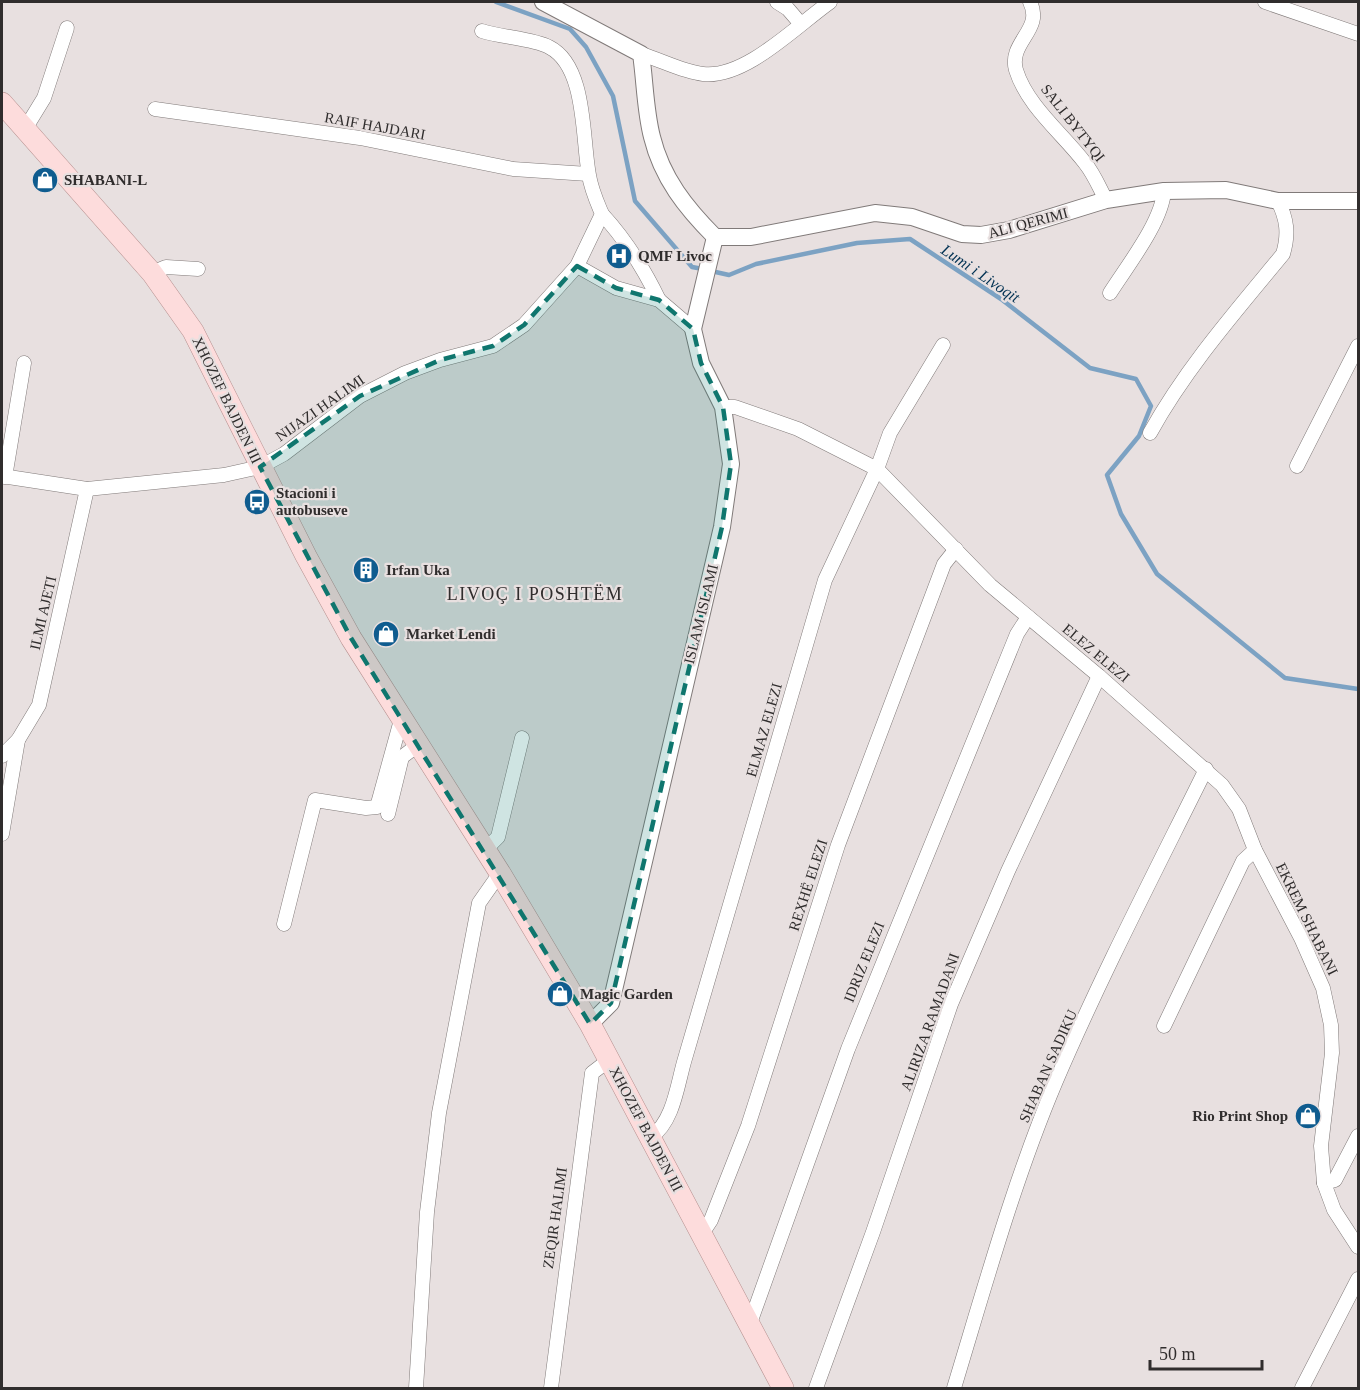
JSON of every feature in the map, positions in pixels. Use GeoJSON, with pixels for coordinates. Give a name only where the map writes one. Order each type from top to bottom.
{"type":"FeatureCollection","features":[{"type":"Feature","properties":{"kind":"main road","name":"XHOZEF BAJDEN III"},"geometry":{"type":"LineString","coordinates":[[2,103],[152,273],[193,331],[351,638],[500,873],[590,1024],[783,1389]]}},
{"type":"Feature","properties":{"kind":"street"},"geometry":{"type":"LineString","coordinates":[[543,2],[641,54],[703,74],[729,73],[751,62],[830,2]]}},
{"type":"Feature","properties":{"kind":"street"},"geometry":{"type":"LineString","coordinates":[[777,2],[788,9],[800,23]]}},
{"type":"Feature","properties":{"kind":"street","name":"SALI BYTYQI"},"geometry":{"type":"LineString","coordinates":[[1030,2],[1035,12],[1035,21],[1020,42],[1016,68],[1026,91],[1085,163],[1106,200]]}},
{"type":"Feature","properties":{"kind":"street"},"geometry":{"type":"LineString","coordinates":[[1265,2],[1359,34]]}},
{"type":"Feature","properties":{"kind":"street"},"geometry":{"type":"LineString","coordinates":[[25,129],[44,98],[66,28]]}},
{"type":"Feature","properties":{"kind":"street"},"geometry":{"type":"LineString","coordinates":[[482,31],[548,46],[558,53],[571,72],[584,122],[588,174],[602,214],[617,231],[647,274],[659,300],[693,329],[713,244],[678,196],[661,167],[651,135],[641,54]]}},
{"type":"Feature","properties":{"kind":"street","name":"RAIF HAJDARI"},"geometry":{"type":"LineString","coordinates":[[155,109],[360,138],[513,169],[588,174]]}},
{"type":"Feature","properties":{"kind":"street","name":"ALI QERIMI"},"geometry":{"type":"LineString","coordinates":[[713,244],[875,213],[912,217],[962,234],[981,235],[1009,230],[1106,200],[1164,191],[1226,190],[1278,201],[1359,201]]}},
{"type":"Feature","properties":{"kind":"street"},"geometry":{"type":"LineString","coordinates":[[1110,293],[1157,216],[1164,191]]}},
{"type":"Feature","properties":{"kind":"street"},"geometry":{"type":"LineString","coordinates":[[1150,433],[1166,404],[1192,369],[1283,254],[1289,237],[1284,212],[1278,201]]}},
{"type":"Feature","properties":{"kind":"street"},"geometry":{"type":"LineString","coordinates":[[602,214],[577,266],[616,288],[659,300]]}},
{"type":"Feature","properties":{"kind":"street","name":"NIJAZI HALIMI"},"geometry":{"type":"LineString","coordinates":[[3,476],[87,489],[224,475],[261,467],[284,454],[360,396],[431,363],[493,345],[524,326],[577,266]]}},
{"type":"Feature","properties":{"kind":"street"},"geometry":{"type":"LineString","coordinates":[[152,273],[166,267],[198,269]]}},
{"type":"Feature","properties":{"kind":"street","name":"ISLAM ISLAMI"},"geometry":{"type":"LineString","coordinates":[[590,1024],[611,1003],[722,527],[731,464],[723,407],[701,363],[693,329]]}},
{"type":"Feature","properties":{"kind":"street","name":"ELMAZ ELEZI"},"geometry":{"type":"LineString","coordinates":[[651,1137],[660,1131],[667,1119],[825,580],[877,469],[890,433],[943,345]]}},
{"type":"Feature","properties":{"kind":"street"},"geometry":{"type":"LineString","coordinates":[[1297,466],[1359,346]]}},
{"type":"Feature","properties":{"kind":"street"},"geometry":{"type":"LineString","coordinates":[[3,476],[24,363]]}},
{"type":"Feature","properties":{"kind":"street","name":"ELEZ ELEZI"},"geometry":{"type":"LineString","coordinates":[[723,407],[735,407],[798,429],[877,469],[956,549],[1028,617],[1099,676],[1222,785],[1239,809],[1255,850]]}},
{"type":"Feature","properties":{"kind":"street","name":"ILMI AJETI"},"geometry":{"type":"LineString","coordinates":[[2,756],[18,740],[39,705],[87,489]]}},
{"type":"Feature","properties":{"kind":"street","name":"REXHË ELEZI"},"geometry":{"type":"LineString","coordinates":[[701,1235],[711,1220],[748,1126],[838,845],[944,564],[956,549]]}},
{"type":"Feature","properties":{"kind":"street","name":"IDRIZ ELEZI"},"geometry":{"type":"LineString","coordinates":[[749,1326],[848,1049],[1008,657],[1028,617]]}},
{"type":"Feature","properties":{"kind":"street","name":"ALIRIZA RAMADANI"},"geometry":{"type":"LineString","coordinates":[[816,1389],[873,1232],[951,1004],[1008,871],[1099,676]]}},
{"type":"Feature","properties":{"kind":"street"},"geometry":{"type":"LineString","coordinates":[[284,924],[315,800],[366,808],[377,807],[401,720]]}},
{"type":"Feature","properties":{"kind":"street"},"geometry":{"type":"LineString","coordinates":[[485,850],[498,837],[522,738]]}},
{"type":"Feature","properties":{"kind":"street","name":"ILMI AJETI"},"geometry":{"type":"LineString","coordinates":[[2,834],[18,740]]}},
{"type":"Feature","properties":{"kind":"street"},"geometry":{"type":"LineString","coordinates":[[388,814],[402,757],[418,745]]}},
{"type":"Feature","properties":{"kind":"street","name":"SHABAN SADIKU"},"geometry":{"type":"LineString","coordinates":[[954,1389],[1022,1172],[1056,1082],[1150,881],[1206,770]]}},
{"type":"Feature","properties":{"kind":"street"},"geometry":{"type":"LineString","coordinates":[[1164,1026],[1243,861],[1255,850]]}},
{"type":"Feature","properties":{"kind":"street","name":"EKREM SHABANI"},"geometry":{"type":"LineString","coordinates":[[1255,850],[1301,938],[1323,988],[1331,1025],[1332,1053],[1321,1146],[1324,1183],[1334,1210],[1359,1247]]}},
{"type":"Feature","properties":{"kind":"street"},"geometry":{"type":"LineString","coordinates":[[416,1389],[428,1212],[439,1113],[479,903],[500,873]]}},
{"type":"Feature","properties":{"kind":"street","name":"ZEQIR HALIMI"},"geometry":{"type":"LineString","coordinates":[[551,1389],[592,1073],[609,1060]]}},
{"type":"Feature","properties":{"kind":"street"},"geometry":{"type":"LineString","coordinates":[[1324,1183],[1335,1180],[1359,1136]]}},
{"type":"Feature","properties":{"kind":"street"},"geometry":{"type":"LineString","coordinates":[[1302,1389],[1359,1279]]}},
{"type":"Feature","properties":{"kind":"highlighted area"},"geometry":{"type":"Polygon","coordinates":[[[577,266],[616,288],[659,300],[693,329],[701,363],[723,407],[731,464],[722,527],[611,1003],[590,1024],[351,638],[260,467],[360,396],[440,360],[493,346],[524,325],[577,266]]]}},
{"type":"Feature","properties":{"kind":"waterway","name":"Lumi i Livoqit"},"geometry":{"type":"LineString","coordinates":[[496,2],[570,29],[586,47],[613,96],[635,201],[692,267],[703,269]]}},
{"type":"Feature","properties":{"kind":"waterway","name":"Lumi i Livoqit"},"geometry":{"type":"LineString","coordinates":[[711,271],[729,275],[756,264],[857,243],[910,239],[1001,299],[1090,368],[1136,379],[1151,406],[1139,436],[1107,475],[1121,514],[1157,574],[1285,678],[1358,689]]}},
{"type":"Feature","properties":{"kind":"place","name":"SHABANI-L"},"geometry":{"type":"Point","coordinates":[45,180]}},
{"type":"Feature","properties":{"kind":"place","name":"QMF Livoc"},"geometry":{"type":"Point","coordinates":[619,256]}},
{"type":"Feature","properties":{"kind":"place","name":"Stacioni i autobuseve"},"geometry":{"type":"Point","coordinates":[257,502]}},
{"type":"Feature","properties":{"kind":"place","name":"Irfan Uka"},"geometry":{"type":"Point","coordinates":[366,570]}},
{"type":"Feature","properties":{"kind":"place","name":"Market Lendi"},"geometry":{"type":"Point","coordinates":[386,634]}},
{"type":"Feature","properties":{"kind":"place","name":"Magic Garden"},"geometry":{"type":"Point","coordinates":[560,994]}},
{"type":"Feature","properties":{"kind":"place","name":"Rio Print Shop"},"geometry":{"type":"Point","coordinates":[1308,1116]}},
{"type":"Feature","properties":{"kind":"district","name":"LIVOÇ I POSHTËM"},"geometry":{"type":"Point","coordinates":[535,594]}}]}
